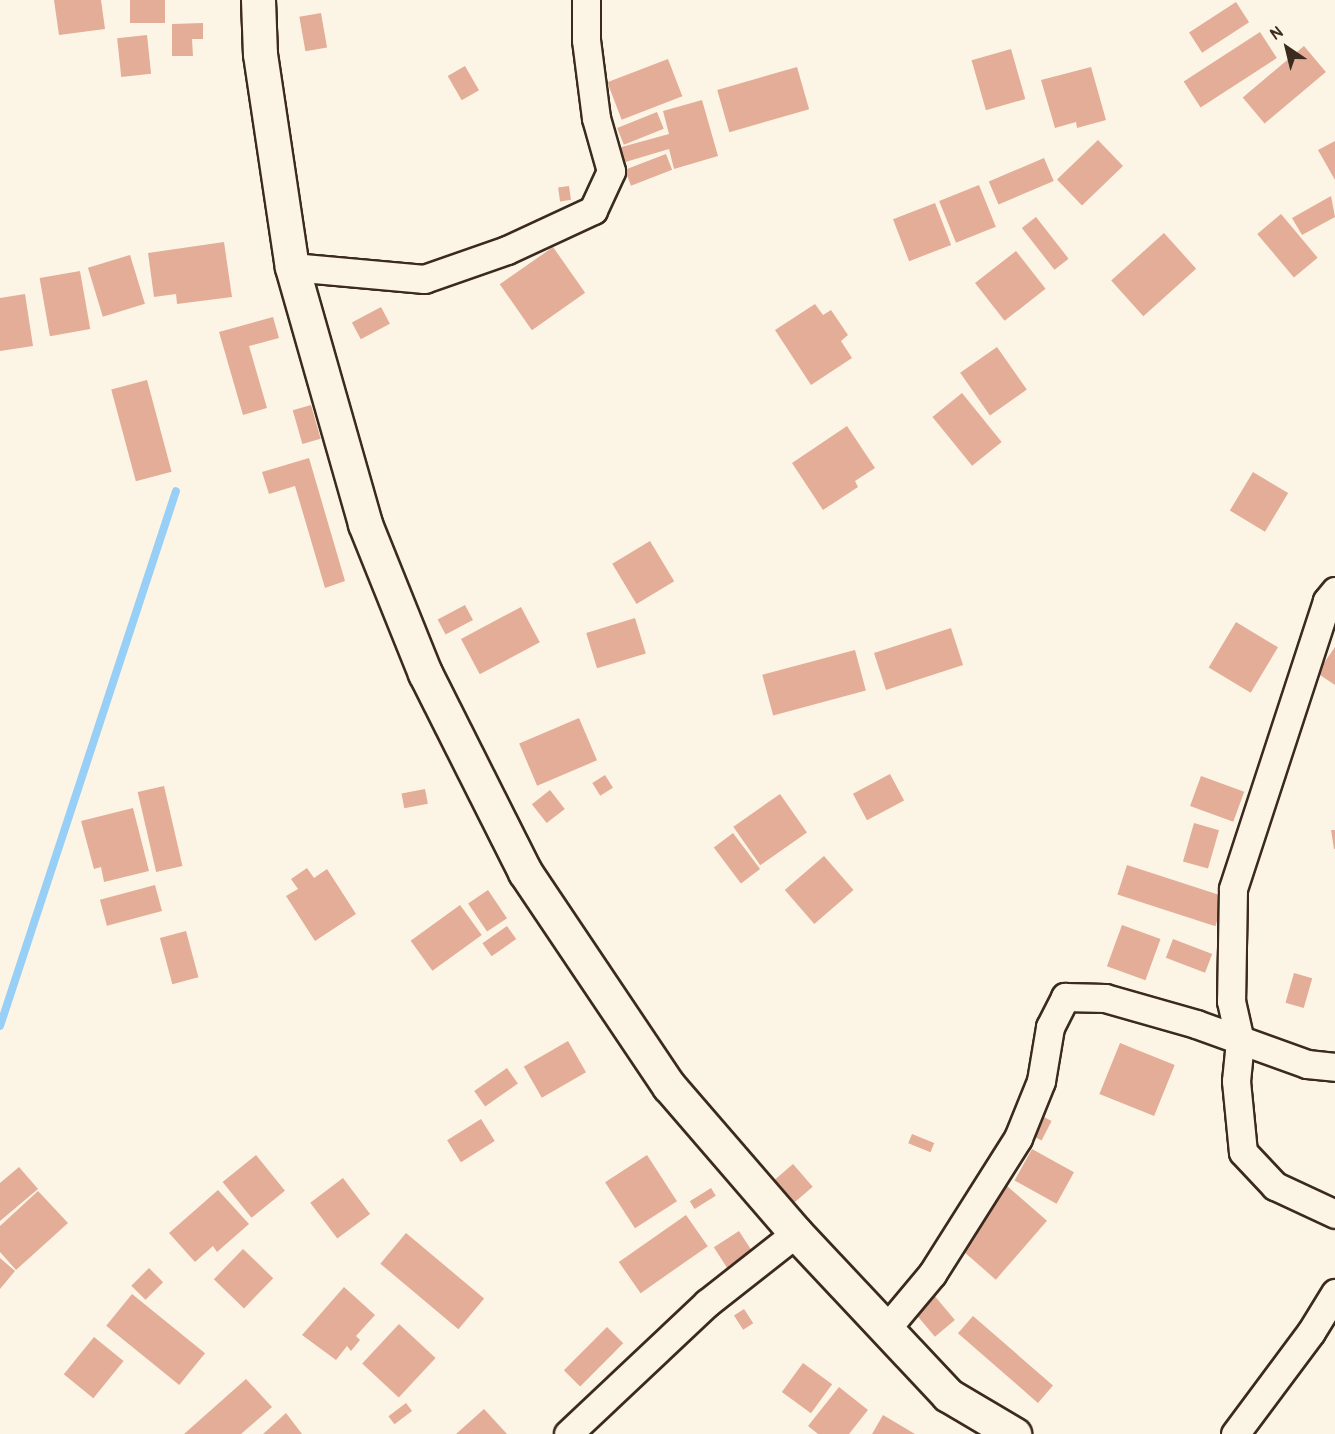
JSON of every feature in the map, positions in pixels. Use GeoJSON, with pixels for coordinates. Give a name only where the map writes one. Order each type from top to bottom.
{"type":"FeatureCollection","features":[{"type":"Feature","properties":{"kind":"street"},"geometry":{"type":"LineString","coordinates":[[258,0],[260,54],[292,267],[365,524],[425,673],[525,872],[669,1086],[796,1233],[948,1395],[1014,1434]]}},
{"type":"Feature","properties":{"kind":"street"},"geometry":{"type":"LineString","coordinates":[[292,267],[424,279],[507,250],[593,210],[611,171],[596,118],[586,40],[586,0]]}},
{"type":"Feature","properties":{"kind":"street"},"geometry":{"type":"LineString","coordinates":[[1335,591],[1327,601],[1233,889],[1231,1001],[1240,1041],[1236,1081],[1243,1152],[1275,1186],[1335,1214]]}},
{"type":"Feature","properties":{"kind":"street"},"geometry":{"type":"LineString","coordinates":[[886,1329],[932,1274],[1018,1138],[1041,1081],[1050,1027],[1065,997],[1105,998],[1196,1024],[1307,1064],[1335,1066]]}},
{"type":"Feature","properties":{"kind":"street"},"geometry":{"type":"LineString","coordinates":[[567,1434],[707,1303],[796,1233]]}},
{"type":"Feature","properties":{"kind":"street"},"geometry":{"type":"LineString","coordinates":[[1235,1434],[1311,1332],[1335,1293]]}},
{"type":"Feature","properties":{"kind":"building"},"geometry":{"type":"Polygon","coordinates":[[[54,0],[101,0],[105,29],[59,35],[54,0]]]}},
{"type":"Feature","properties":{"kind":"building"},"geometry":{"type":"Polygon","coordinates":[[[130,0],[165,0],[165,23],[130,23],[130,0]]]}},
{"type":"Feature","properties":{"kind":"building"},"geometry":{"type":"Polygon","coordinates":[[[1236,2],[1249,22],[1202,53],[1189,32],[1236,2]]]}},
{"type":"Feature","properties":{"kind":"building"},"geometry":{"type":"Polygon","coordinates":[[[321,13],[327,47],[305,51],[299,17],[321,13]]]}},
{"type":"Feature","properties":{"kind":"building"},"geometry":{"type":"Polygon","coordinates":[[[203,23],[203,39],[192,39],[193,56],[172,56],[172,24],[203,23]]]}},
{"type":"Feature","properties":{"kind":"building"},"geometry":{"type":"Polygon","coordinates":[[[1260,32],[1277,58],[1201,108],[1184,82],[1260,32]]]}},
{"type":"Feature","properties":{"kind":"building"},"geometry":{"type":"Polygon","coordinates":[[[147,35],[151,74],[121,77],[117,38],[147,35]]]}},
{"type":"Feature","properties":{"kind":"building"},"geometry":{"type":"Polygon","coordinates":[[[1304,46],[1326,72],[1265,123],[1243,97],[1304,46]]]}},
{"type":"Feature","properties":{"kind":"building"},"geometry":{"type":"Polygon","coordinates":[[[1011,49],[1025,99],[986,110],[972,60],[1011,49]]]}},
{"type":"Feature","properties":{"kind":"building"},"geometry":{"type":"Polygon","coordinates":[[[668,59],[682,96],[622,120],[607,82],[668,59]]]}},
{"type":"Feature","properties":{"kind":"building"},"geometry":{"type":"Polygon","coordinates":[[[465,66],[479,90],[462,100],[448,76],[465,66]]]}},
{"type":"Feature","properties":{"kind":"building"},"geometry":{"type":"Polygon","coordinates":[[[797,67],[809,109],[729,132],[717,90],[797,67]]]}},
{"type":"Feature","properties":{"kind":"building"},"geometry":{"type":"Polygon","coordinates":[[[1091,67],[1106,120],[1077,128],[1076,122],[1055,128],[1041,80],[1091,67]]]}},
{"type":"Feature","properties":{"kind":"building"},"geometry":{"type":"Polygon","coordinates":[[[702,100],[718,156],[674,169],[669,149],[622,163],[618,148],[669,134],[663,111],[702,100]]]}},
{"type":"Feature","properties":{"kind":"building"},"geometry":{"type":"Polygon","coordinates":[[[657,112],[664,129],[624,145],[617,128],[657,112]]]}},
{"type":"Feature","properties":{"kind":"building"},"geometry":{"type":"Polygon","coordinates":[[[1098,140],[1123,166],[1082,205],[1057,180],[1098,140]]]}},
{"type":"Feature","properties":{"kind":"building"},"geometry":{"type":"Polygon","coordinates":[[[1335,141],[1335,180],[1318,150],[1335,141]]]}},
{"type":"Feature","properties":{"kind":"building"},"geometry":{"type":"Polygon","coordinates":[[[666,154],[672,170],[631,186],[625,170],[666,154]]]}},
{"type":"Feature","properties":{"kind":"building"},"geometry":{"type":"Polygon","coordinates":[[[1044,158],[1054,181],[999,204],[989,181],[1044,158]]]}},
{"type":"Feature","properties":{"kind":"building"},"geometry":{"type":"Polygon","coordinates":[[[979,185],[996,227],[956,243],[939,201],[979,185]]]}},
{"type":"Feature","properties":{"kind":"building"},"geometry":{"type":"Polygon","coordinates":[[[569,186],[571,200],[560,201],[558,188],[569,186]]]}},
{"type":"Feature","properties":{"kind":"building"},"geometry":{"type":"Polygon","coordinates":[[[1331,196],[1335,217],[1302,235],[1292,218],[1331,196]]]}},
{"type":"Feature","properties":{"kind":"building"},"geometry":{"type":"Polygon","coordinates":[[[935,203],[951,245],[909,261],[893,219],[935,203]]]}},
{"type":"Feature","properties":{"kind":"building"},"geometry":{"type":"Polygon","coordinates":[[[1281,214],[1318,258],[1294,278],[1257,234],[1281,214]]]}},
{"type":"Feature","properties":{"kind":"building"},"geometry":{"type":"Polygon","coordinates":[[[1036,217],[1069,259],[1054,270],[1022,228],[1036,217]]]}},
{"type":"Feature","properties":{"kind":"building"},"geometry":{"type":"Polygon","coordinates":[[[1164,233],[1196,269],[1143,316],[1111,281],[1164,233]]]}},
{"type":"Feature","properties":{"kind":"building"},"geometry":{"type":"Polygon","coordinates":[[[224,242],[232,297],[177,304],[176,294],[154,297],[148,253],[224,242]]]}},
{"type":"Feature","properties":{"kind":"building"},"geometry":{"type":"Polygon","coordinates":[[[553,247],[585,293],[532,330],[500,284],[553,247]]]}},
{"type":"Feature","properties":{"kind":"building"},"geometry":{"type":"Polygon","coordinates":[[[1016,251],[1046,289],[1005,321],[975,283],[1016,251]]]}},
{"type":"Feature","properties":{"kind":"building"},"geometry":{"type":"Polygon","coordinates":[[[130,255],[145,304],[103,317],[88,268],[130,255]]]}},
{"type":"Feature","properties":{"kind":"building"},"geometry":{"type":"Polygon","coordinates":[[[80,271],[90,329],[50,336],[40,278],[80,271]]]}},
{"type":"Feature","properties":{"kind":"building"},"geometry":{"type":"Polygon","coordinates":[[[25,294],[33,346],[0,351],[0,298],[25,294]]]}},
{"type":"Feature","properties":{"kind":"building"},"geometry":{"type":"Polygon","coordinates":[[[815,304],[823,315],[831,310],[848,335],[841,341],[852,358],[811,385],[775,330],[815,304]]]}},
{"type":"Feature","properties":{"kind":"building"},"geometry":{"type":"Polygon","coordinates":[[[381,307],[390,324],[361,339],[352,322],[381,307]]]}},
{"type":"Feature","properties":{"kind":"building"},"geometry":{"type":"Polygon","coordinates":[[[273,317],[279,338],[249,346],[267,408],[243,415],[219,332],[273,317]]]}},
{"type":"Feature","properties":{"kind":"building"},"geometry":{"type":"Polygon","coordinates":[[[997,347],[1027,390],[990,415],[960,373],[997,347]]]}},
{"type":"Feature","properties":{"kind":"building"},"geometry":{"type":"Polygon","coordinates":[[[147,380],[172,472],[136,481],[111,390],[147,380]]]}},
{"type":"Feature","properties":{"kind":"building"},"geometry":{"type":"Polygon","coordinates":[[[962,393],[1002,442],[972,466],[932,417],[962,393]]]}},
{"type":"Feature","properties":{"kind":"building"},"geometry":{"type":"Polygon","coordinates":[[[311,405],[321,439],[302,444],[293,410],[311,405]]]}},
{"type":"Feature","properties":{"kind":"building"},"geometry":{"type":"Polygon","coordinates":[[[847,426],[875,468],[855,481],[858,487],[823,510],[792,463],[847,426]]]}},
{"type":"Feature","properties":{"kind":"building"},"geometry":{"type":"Polygon","coordinates":[[[309,458],[345,581],[325,588],[295,486],[269,494],[262,472],[309,458]]]}},
{"type":"Feature","properties":{"kind":"building"},"geometry":{"type":"Polygon","coordinates":[[[1253,472],[1288,493],[1265,532],[1230,511],[1253,472]]]}},
{"type":"Feature","properties":{"kind":"building"},"geometry":{"type":"Polygon","coordinates":[[[650,541],[674,581],[636,604],[612,564],[650,541]]]}},
{"type":"Feature","properties":{"kind":"building"},"geometry":{"type":"Polygon","coordinates":[[[465,605],[473,620],[446,635],[438,620],[465,605]]]}},
{"type":"Feature","properties":{"kind":"building"},"geometry":{"type":"Polygon","coordinates":[[[521,607],[540,642],[480,674],[461,639],[521,607]]]}},
{"type":"Feature","properties":{"kind":"building"},"geometry":{"type":"Polygon","coordinates":[[[635,618],[646,653],[597,668],[586,633],[635,618]]]}},
{"type":"Feature","properties":{"kind":"building"},"geometry":{"type":"Polygon","coordinates":[[[1236,622],[1278,647],[1251,693],[1209,667],[1236,622]]]}},
{"type":"Feature","properties":{"kind":"building"},"geometry":{"type":"Polygon","coordinates":[[[951,628],[963,665],[886,690],[874,653],[951,628]]]}},
{"type":"Feature","properties":{"kind":"building"},"geometry":{"type":"Polygon","coordinates":[[[1335,647],[1335,685],[1317,673],[1335,647]]]}},
{"type":"Feature","properties":{"kind":"building"},"geometry":{"type":"Polygon","coordinates":[[[855,650],[866,691],[773,715],[762,675],[855,650]]]}},
{"type":"Feature","properties":{"kind":"building"},"geometry":{"type":"Polygon","coordinates":[[[579,718],[597,760],[537,786],[519,743],[579,718]]]}},
{"type":"Feature","properties":{"kind":"building"},"geometry":{"type":"Polygon","coordinates":[[[890,774],[904,800],[867,820],[853,794],[890,774]]]}},
{"type":"Feature","properties":{"kind":"building"},"geometry":{"type":"Polygon","coordinates":[[[605,775],[613,788],[600,796],[592,783],[605,775]]]}},
{"type":"Feature","properties":{"kind":"building"},"geometry":{"type":"Polygon","coordinates":[[[1201,776],[1244,792],[1233,822],[1190,806],[1201,776]]]}},
{"type":"Feature","properties":{"kind":"building"},"geometry":{"type":"Polygon","coordinates":[[[164,786],[182,866],[156,872],[138,792],[164,786]]]}},
{"type":"Feature","properties":{"kind":"building"},"geometry":{"type":"Polygon","coordinates":[[[425,789],[428,804],[404,808],[401,794],[425,789]]]}},
{"type":"Feature","properties":{"kind":"building"},"geometry":{"type":"Polygon","coordinates":[[[550,790],[565,809],[547,823],[532,804],[550,790]]]}},
{"type":"Feature","properties":{"kind":"building"},"geometry":{"type":"Polygon","coordinates":[[[780,794],[807,833],[760,865],[733,827],[780,794]]]}},
{"type":"Feature","properties":{"kind":"building"},"geometry":{"type":"Polygon","coordinates":[[[133,808],[149,871],[104,882],[101,867],[94,869],[81,821],[133,808]]]}},
{"type":"Feature","properties":{"kind":"building"},"geometry":{"type":"Polygon","coordinates":[[[1194,823],[1219,830],[1208,869],[1183,861],[1194,823]]]}},
{"type":"Feature","properties":{"kind":"building"},"geometry":{"type":"Polygon","coordinates":[[[1331,830],[1335,830],[1335,849],[1334,849],[1331,830]]]}},
{"type":"Feature","properties":{"kind":"building"},"geometry":{"type":"Polygon","coordinates":[[[733,833],[760,869],[741,883],[714,847],[733,833]]]}},
{"type":"Feature","properties":{"kind":"building"},"geometry":{"type":"Polygon","coordinates":[[[824,856],[854,890],[814,924],[785,890],[824,856]]]}},
{"type":"Feature","properties":{"kind":"building"},"geometry":{"type":"Polygon","coordinates":[[[1127,865],[1225,897],[1215,926],[1117,894],[1127,865]]]}},
{"type":"Feature","properties":{"kind":"building"},"geometry":{"type":"Polygon","coordinates":[[[307,868],[314,878],[327,869],[356,914],[315,941],[286,896],[298,889],[291,879],[307,868]]]}},
{"type":"Feature","properties":{"kind":"building"},"geometry":{"type":"Polygon","coordinates":[[[155,885],[162,911],[107,926],[100,900],[155,885]]]}},
{"type":"Feature","properties":{"kind":"building"},"geometry":{"type":"Polygon","coordinates":[[[488,890],[507,918],[487,932],[468,903],[488,890]]]}},
{"type":"Feature","properties":{"kind":"building"},"geometry":{"type":"Polygon","coordinates":[[[460,905],[482,935],[432,971],[411,941],[460,905]]]}},
{"type":"Feature","properties":{"kind":"building"},"geometry":{"type":"Polygon","coordinates":[[[1122,925],[1161,939],[1145,980],[1107,966],[1122,925]]]}},
{"type":"Feature","properties":{"kind":"building"},"geometry":{"type":"Polygon","coordinates":[[[507,926],[516,939],[492,956],[482,943],[507,926]]]}},
{"type":"Feature","properties":{"kind":"building"},"geometry":{"type":"Polygon","coordinates":[[[186,931],[198,977],[172,984],[160,938],[186,931]]]}},
{"type":"Feature","properties":{"kind":"building"},"geometry":{"type":"Polygon","coordinates":[[[1173,939],[1212,954],[1205,973],[1166,958],[1173,939]]]}},
{"type":"Feature","properties":{"kind":"building"},"geometry":{"type":"Polygon","coordinates":[[[1294,973],[1312,978],[1304,1008],[1285,1003],[1294,973]]]}},
{"type":"Feature","properties":{"kind":"building"},"geometry":{"type":"Polygon","coordinates":[[[568,1041],[586,1072],[542,1098],[524,1066],[568,1041]]]}},
{"type":"Feature","properties":{"kind":"building"},"geometry":{"type":"Polygon","coordinates":[[[1120,1043],[1175,1065],[1154,1116],[1099,1094],[1120,1043]]]}},
{"type":"Feature","properties":{"kind":"building"},"geometry":{"type":"Polygon","coordinates":[[[507,1068],[518,1084],[485,1107],[474,1091],[507,1068]]]}},
{"type":"Feature","properties":{"kind":"building"},"geometry":{"type":"Polygon","coordinates":[[[1040,1115],[1052,1121],[1042,1141],[1030,1135],[1040,1115]]]}},
{"type":"Feature","properties":{"kind":"building"},"geometry":{"type":"Polygon","coordinates":[[[481,1119],[495,1141],[461,1162],[447,1140],[481,1119]]]}},
{"type":"Feature","properties":{"kind":"building"},"geometry":{"type":"Polygon","coordinates":[[[912,1134],[934,1143],[931,1152],[908,1143],[912,1134]]]}},
{"type":"Feature","properties":{"kind":"building"},"geometry":{"type":"Polygon","coordinates":[[[1032,1149],[1074,1172],[1057,1204],[1015,1180],[1032,1149]]]}},
{"type":"Feature","properties":{"kind":"building"},"geometry":{"type":"Polygon","coordinates":[[[256,1155],[285,1191],[252,1218],[223,1182],[256,1155]]]}},
{"type":"Feature","properties":{"kind":"building"},"geometry":{"type":"Polygon","coordinates":[[[647,1155],[677,1201],[635,1228],[605,1182],[647,1155]]]}},
{"type":"Feature","properties":{"kind":"building"},"geometry":{"type":"Polygon","coordinates":[[[793,1164],[813,1187],[792,1205],[772,1182],[793,1164]]]}},
{"type":"Feature","properties":{"kind":"building"},"geometry":{"type":"Polygon","coordinates":[[[19,1167],[38,1189],[0,1221],[0,1183],[19,1167]]]}},
{"type":"Feature","properties":{"kind":"building"},"geometry":{"type":"Polygon","coordinates":[[[343,1178],[370,1214],[337,1239],[310,1203],[343,1178]]]}},
{"type":"Feature","properties":{"kind":"building"},"geometry":{"type":"Polygon","coordinates":[[[1007,1186],[1047,1221],[996,1280],[956,1245],[1007,1186]]]}},
{"type":"Feature","properties":{"kind":"building"},"geometry":{"type":"Polygon","coordinates":[[[711,1188],[716,1196],[695,1209],[690,1201],[711,1188]]]}},
{"type":"Feature","properties":{"kind":"building"},"geometry":{"type":"Polygon","coordinates":[[[218,1190],[249,1224],[217,1252],[213,1246],[195,1262],[169,1233],[218,1190]]]}},
{"type":"Feature","properties":{"kind":"building"},"geometry":{"type":"Polygon","coordinates":[[[38,1191],[68,1223],[16,1270],[0,1252],[0,1226],[38,1191]]]}},
{"type":"Feature","properties":{"kind":"building"},"geometry":{"type":"Polygon","coordinates":[[[686,1215],[708,1246],[641,1293],[619,1262],[686,1215]]]}},
{"type":"Feature","properties":{"kind":"building"},"geometry":{"type":"Polygon","coordinates":[[[739,1231],[755,1256],[730,1272],[714,1247],[739,1231]]]}},
{"type":"Feature","properties":{"kind":"building"},"geometry":{"type":"Polygon","coordinates":[[[406,1233],[484,1299],[458,1329],[380,1264],[406,1233]]]}},
{"type":"Feature","properties":{"kind":"building"},"geometry":{"type":"Polygon","coordinates":[[[243,1249],[273,1278],[244,1308],[214,1279],[243,1249]]]}},
{"type":"Feature","properties":{"kind":"building"},"geometry":{"type":"Polygon","coordinates":[[[0,1258],[15,1271],[0,1289],[0,1258]]]}},
{"type":"Feature","properties":{"kind":"building"},"geometry":{"type":"Polygon","coordinates":[[[149,1268],[163,1282],[145,1300],[131,1286],[149,1268]]]}},
{"type":"Feature","properties":{"kind":"building"},"geometry":{"type":"Polygon","coordinates":[[[344,1287],[375,1315],[356,1336],[360,1340],[351,1351],[347,1346],[336,1360],[302,1335],[344,1287]]]}},
{"type":"Feature","properties":{"kind":"building"},"geometry":{"type":"Polygon","coordinates":[[[132,1294],[205,1353],[179,1385],[106,1326],[132,1294]]]}},
{"type":"Feature","properties":{"kind":"building"},"geometry":{"type":"Polygon","coordinates":[[[933,1294],[955,1320],[935,1337],[913,1311],[933,1294]]]}},
{"type":"Feature","properties":{"kind":"building"},"geometry":{"type":"Polygon","coordinates":[[[744,1309],[753,1323],[743,1330],[734,1316],[744,1309]]]}},
{"type":"Feature","properties":{"kind":"building"},"geometry":{"type":"Polygon","coordinates":[[[973,1316],[1053,1386],[1038,1403],[958,1333],[973,1316]]]}},
{"type":"Feature","properties":{"kind":"building"},"geometry":{"type":"Polygon","coordinates":[[[399,1324],[436,1358],[399,1398],[362,1363],[399,1324]]]}},
{"type":"Feature","properties":{"kind":"building"},"geometry":{"type":"Polygon","coordinates":[[[607,1327],[623,1343],[580,1386],[564,1370],[607,1327]]]}},
{"type":"Feature","properties":{"kind":"building"},"geometry":{"type":"Polygon","coordinates":[[[94,1337],[124,1361],[93,1398],[64,1374],[94,1337]]]}},
{"type":"Feature","properties":{"kind":"building"},"geometry":{"type":"Polygon","coordinates":[[[803,1363],[832,1384],[811,1413],[782,1392],[803,1363]]]}},
{"type":"Feature","properties":{"kind":"building"},"geometry":{"type":"Polygon","coordinates":[[[246,1379],[272,1407],[241,1434],[184,1434],[246,1379]]]}},
{"type":"Feature","properties":{"kind":"building"},"geometry":{"type":"Polygon","coordinates":[[[839,1387],[868,1410],[849,1434],[818,1434],[808,1426],[839,1387]]]}},
{"type":"Feature","properties":{"kind":"building"},"geometry":{"type":"Polygon","coordinates":[[[406,1403],[412,1411],[394,1424],[388,1416],[406,1403]]]}},
{"type":"Feature","properties":{"kind":"building"},"geometry":{"type":"Polygon","coordinates":[[[484,1409],[507,1434],[456,1434],[484,1409]]]}},
{"type":"Feature","properties":{"kind":"building"},"geometry":{"type":"Polygon","coordinates":[[[286,1413],[302,1434],[263,1434],[286,1413]]]}},
{"type":"Feature","properties":{"kind":"building"},"geometry":{"type":"Polygon","coordinates":[[[883,1415],[915,1434],[872,1434],[883,1415]]]}},
{"type":"Feature","properties":{"kind":"waterway"},"geometry":{"type":"LineString","coordinates":[[0,1026],[176,491]]}}]}
